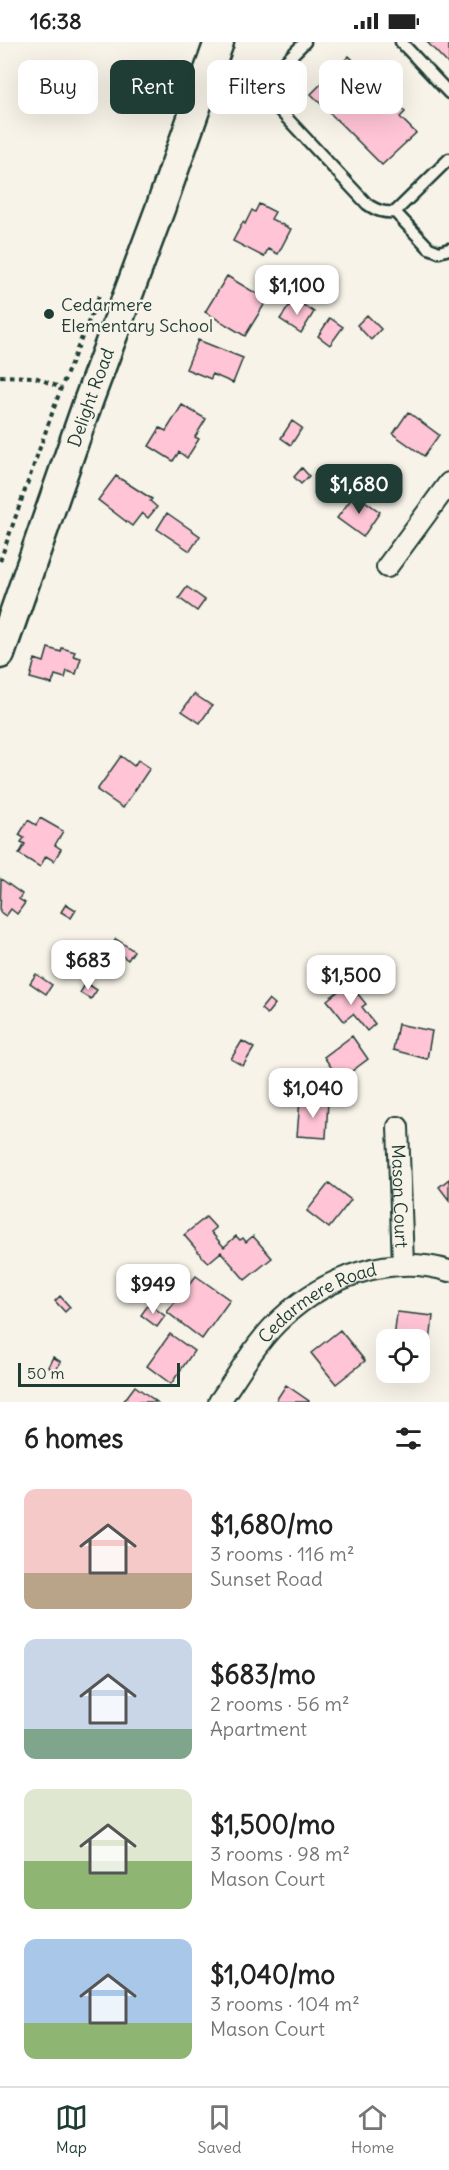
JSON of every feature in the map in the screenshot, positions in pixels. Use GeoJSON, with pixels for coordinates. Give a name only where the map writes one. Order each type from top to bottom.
{"type":"FeatureCollection","features":[{"type":"Feature","properties":{"kind":"street","name":"Delight Road"},"geometry":{"type":"LineString","coordinates":[[0,654],[89,399],[215,54]]}},
{"type":"Feature","properties":{"kind":"street"},"geometry":{"type":"LineString","coordinates":[[387,567],[449,483]]}},
{"type":"Feature","properties":{"kind":"street","name":"Mason Court"},"geometry":{"type":"LineString","coordinates":[[398,1126],[404,1264]]}},
{"type":"Feature","properties":{"kind":"street","name":"Cedarmere Road"},"geometry":{"type":"LineString","coordinates":[[219,1402],[259,1345],[282,1318],[332,1283],[366,1270],[404,1264],[435,1267],[449,1271]]}},
{"type":"Feature","properties":{"kind":"lane"},"geometry":{"type":"LineString","coordinates":[[287,60],[305,42]]}},
{"type":"Feature","properties":{"kind":"lane"},"geometry":{"type":"LineString","coordinates":[[401,42],[449,93]]}},
{"type":"Feature","properties":{"kind":"lane"},"geometry":{"type":"LineString","coordinates":[[283,114],[367,204],[386,213],[395,212],[449,159]]}},
{"type":"Feature","properties":{"kind":"lane"},"geometry":{"type":"LineString","coordinates":[[395,212],[429,248],[439,252],[449,249]]}},
{"type":"Feature","properties":{"kind":"path"},"geometry":{"type":"LineString","coordinates":[[0,561],[61,388],[100,291]]}},
{"type":"Feature","properties":{"kind":"path"},"geometry":{"type":"LineString","coordinates":[[0,376],[35,377],[61,388]]}},
{"type":"Feature","properties":{"kind":"building"},"geometry":{"type":"Polygon","coordinates":[[[427,42],[449,42],[449,65],[427,42]]]}},
{"type":"Feature","properties":{"kind":"building"},"geometry":{"type":"Polygon","coordinates":[[[319,86],[319,102],[311,94],[319,86]]]}},
{"type":"Feature","properties":{"kind":"building"},"geometry":{"type":"Polygon","coordinates":[[[331,114],[403,114],[400,117],[416,133],[382,165],[331,114]]]}},
{"type":"Feature","properties":{"kind":"building"},"geometry":{"type":"Polygon","coordinates":[[[259,204],[275,212],[271,219],[291,229],[278,254],[268,249],[264,257],[233,241],[243,222],[245,224],[252,210],[255,212],[259,204]]]}},
{"type":"Feature","properties":{"kind":"building"},"geometry":{"type":"Polygon","coordinates":[[[227,276],[267,300],[245,336],[205,312],[227,276]]]}},
{"type":"Feature","properties":{"kind":"building"},"geometry":{"type":"Polygon","coordinates":[[[294,299],[314,312],[301,333],[280,319],[294,299]]]}},
{"type":"Feature","properties":{"kind":"building"},"geometry":{"type":"Polygon","coordinates":[[[367,315],[381,329],[371,340],[357,325],[367,315]]]}},
{"type":"Feature","properties":{"kind":"building"},"geometry":{"type":"Polygon","coordinates":[[[330,318],[343,327],[330,345],[318,336],[330,318]]]}},
{"type":"Feature","properties":{"kind":"building"},"geometry":{"type":"Polygon","coordinates":[[[198,340],[243,358],[233,383],[212,374],[211,379],[186,369],[198,340]]]}},
{"type":"Feature","properties":{"kind":"building"},"geometry":{"type":"Polygon","coordinates":[[[182,405],[206,419],[195,437],[199,439],[187,458],[179,452],[173,461],[149,446],[160,428],[166,431],[182,405]]]}},
{"type":"Feature","properties":{"kind":"building"},"geometry":{"type":"Polygon","coordinates":[[[408,412],[439,435],[424,456],[393,434],[408,412]]]}},
{"type":"Feature","properties":{"kind":"building"},"geometry":{"type":"Polygon","coordinates":[[[292,421],[302,428],[291,445],[281,438],[292,421]]]}},
{"type":"Feature","properties":{"kind":"building"},"geometry":{"type":"Polygon","coordinates":[[[302,468],[309,476],[301,484],[294,477],[302,468]]]}},
{"type":"Feature","properties":{"kind":"building"},"geometry":{"type":"Polygon","coordinates":[[[116,476],[152,499],[150,501],[157,507],[148,518],[142,513],[132,526],[98,500],[116,476]]]}},
{"type":"Feature","properties":{"kind":"building"},"geometry":{"type":"Polygon","coordinates":[[[355,494],[380,512],[363,537],[337,518],[355,494]]]}},
{"type":"Feature","properties":{"kind":"building"},"geometry":{"type":"Polygon","coordinates":[[[167,513],[200,536],[190,551],[157,529],[167,513]]]}},
{"type":"Feature","properties":{"kind":"building"},"geometry":{"type":"Polygon","coordinates":[[[187,587],[205,600],[197,611],[179,598],[187,587]]]}},
{"type":"Feature","properties":{"kind":"building"},"geometry":{"type":"Polygon","coordinates":[[[48,648],[61,652],[62,648],[75,652],[73,656],[81,658],[76,674],[67,671],[65,678],[55,675],[52,684],[30,678],[35,659],[44,662],[48,648]]]}},
{"type":"Feature","properties":{"kind":"building"},"geometry":{"type":"Polygon","coordinates":[[[194,694],[212,706],[200,723],[182,711],[194,694]]]}},
{"type":"Feature","properties":{"kind":"building"},"geometry":{"type":"Polygon","coordinates":[[[121,756],[134,766],[138,760],[150,768],[123,808],[97,790],[121,756]]]}},
{"type":"Feature","properties":{"kind":"building"},"geometry":{"type":"Polygon","coordinates":[[[40,818],[63,831],[55,845],[61,849],[54,861],[46,856],[40,867],[19,854],[25,844],[21,842],[24,838],[19,835],[28,820],[36,825],[40,818]]]}},
{"type":"Feature","properties":{"kind":"building"},"geometry":{"type":"Polygon","coordinates":[[[1,879],[22,894],[19,899],[25,903],[17,914],[11,909],[6,916],[0,912],[1,879]]]}},
{"type":"Feature","properties":{"kind":"building"},"geometry":{"type":"Polygon","coordinates":[[[66,904],[76,910],[71,918],[61,912],[66,904]]]}},
{"type":"Feature","properties":{"kind":"building"},"geometry":{"type":"Polygon","coordinates":[[[116,939],[134,951],[128,960],[110,947],[116,939]]]}},
{"type":"Feature","properties":{"kind":"building"},"geometry":{"type":"Polygon","coordinates":[[[36,974],[52,985],[46,994],[30,983],[36,974]]]}},
{"type":"Feature","properties":{"kind":"building"},"geometry":{"type":"Polygon","coordinates":[[[86,983],[97,990],[91,999],[80,993],[86,983]]]}},
{"type":"Feature","properties":{"kind":"building"},"geometry":{"type":"Polygon","coordinates":[[[349,983],[366,1004],[362,1007],[375,1024],[367,1031],[353,1014],[344,1021],[327,1000],[349,983]]]}},
{"type":"Feature","properties":{"kind":"building"},"geometry":{"type":"Polygon","coordinates":[[[269,999],[275,1004],[267,1014],[261,1009],[269,999]]]}},
{"type":"Feature","properties":{"kind":"building"},"geometry":{"type":"Polygon","coordinates":[[[398,1024],[432,1031],[427,1059],[393,1050],[398,1024]]]}},
{"type":"Feature","properties":{"kind":"building"},"geometry":{"type":"Polygon","coordinates":[[[352,1036],[368,1059],[340,1080],[324,1057],[352,1036]]]}},
{"type":"Feature","properties":{"kind":"building"},"geometry":{"type":"Polygon","coordinates":[[[242,1041],[254,1048],[243,1066],[231,1059],[242,1041]]]}},
{"type":"Feature","properties":{"kind":"building"},"geometry":{"type":"Polygon","coordinates":[[[300,1100],[328,1101],[326,1138],[297,1136],[300,1100]]]}},
{"type":"Feature","properties":{"kind":"building"},"geometry":{"type":"Polygon","coordinates":[[[449,1179],[449,1200],[439,1187],[449,1179]]]}},
{"type":"Feature","properties":{"kind":"building"},"geometry":{"type":"Polygon","coordinates":[[[329,1183],[351,1200],[329,1228],[307,1211],[329,1183]]]}},
{"type":"Feature","properties":{"kind":"building"},"geometry":{"type":"Polygon","coordinates":[[[206,1217],[216,1228],[211,1232],[224,1247],[236,1236],[240,1240],[243,1238],[246,1242],[253,1236],[272,1258],[245,1280],[221,1252],[208,1263],[184,1235],[206,1217]]]}},
{"type":"Feature","properties":{"kind":"building"},"geometry":{"type":"Polygon","coordinates":[[[196,1276],[230,1300],[202,1339],[167,1312],[196,1276]]]}},
{"type":"Feature","properties":{"kind":"building"},"geometry":{"type":"Polygon","coordinates":[[[60,1296],[70,1307],[65,1312],[55,1301],[60,1296]]]}},
{"type":"Feature","properties":{"kind":"building"},"geometry":{"type":"Polygon","coordinates":[[[149,1304],[165,1316],[157,1327],[141,1315],[149,1304]]]}},
{"type":"Feature","properties":{"kind":"building"},"geometry":{"type":"Polygon","coordinates":[[[397,1312],[433,1316],[430,1343],[430,1329],[395,1329],[397,1312]]]}},
{"type":"Feature","properties":{"kind":"building"},"geometry":{"type":"Polygon","coordinates":[[[340,1330],[365,1361],[336,1384],[311,1353],[340,1330]]]}},
{"type":"Feature","properties":{"kind":"building"},"geometry":{"type":"Polygon","coordinates":[[[170,1334],[194,1351],[171,1384],[147,1366],[170,1334]]]}},
{"type":"Feature","properties":{"kind":"building"},"geometry":{"type":"Polygon","coordinates":[[[53,1357],[61,1362],[55,1371],[48,1367],[53,1357]]]}},
{"type":"Feature","properties":{"kind":"building"},"geometry":{"type":"Polygon","coordinates":[[[286,1385],[309,1401],[309,1402],[275,1402],[286,1385]]]}},
{"type":"Feature","properties":{"kind":"building"},"geometry":{"type":"Polygon","coordinates":[[[135,1386],[157,1402],[123,1402],[135,1386]]]}},
{"type":"Feature","properties":{"kind":"place","name":"Cedarmere Elementary School"},"geometry":{"type":"Point","coordinates":[49,314]}}]}
